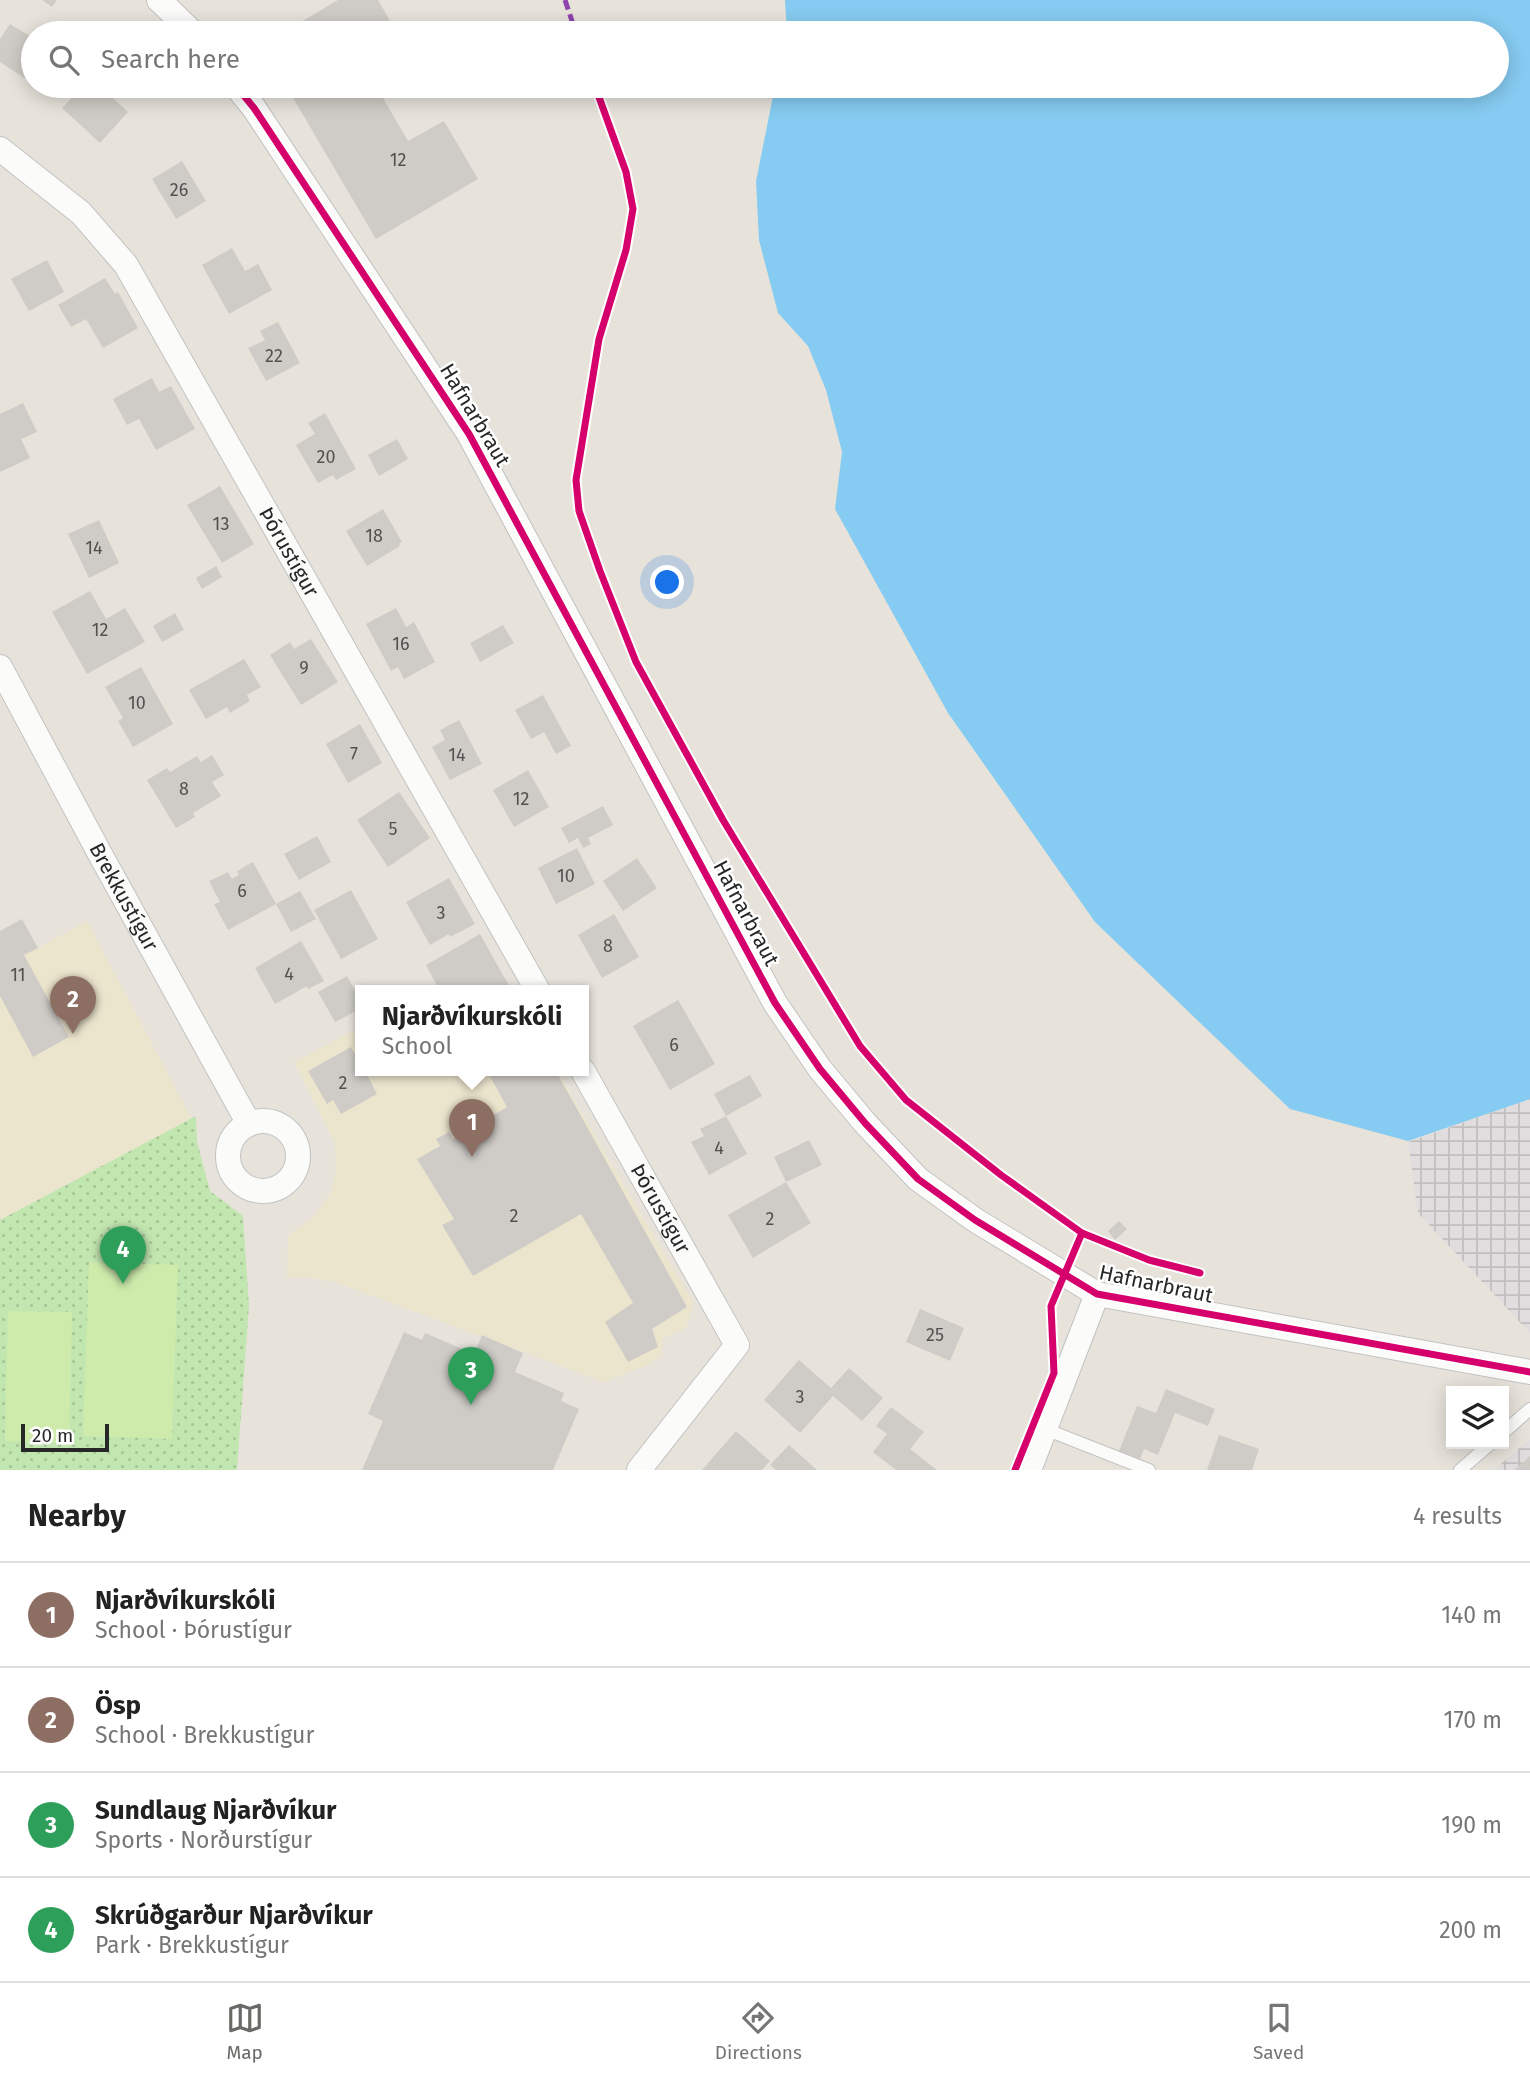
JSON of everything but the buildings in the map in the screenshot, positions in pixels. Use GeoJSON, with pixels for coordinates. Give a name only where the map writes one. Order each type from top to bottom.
{"type":"FeatureCollection","features":[{"type":"Feature","properties":{"kind":"street"},"geometry":{"type":"LineString","coordinates":[[159,0],[181,21]]}},
{"type":"Feature","properties":{"kind":"street","name":"Hafnarbraut"},"geometry":{"type":"LineString","coordinates":[[245,98],[469,434],[775,1003],[820,1069],[865,1123],[918,1179],[975,1220],[1097,1294],[1530,1372]]}},
{"type":"Feature","properties":{"kind":"street","name":"Þórustígur"},"geometry":{"type":"LineString","coordinates":[[0,149],[81,214],[126,265],[535,985]]}},
{"type":"Feature","properties":{"kind":"street","name":"Brekkustígur"},"geometry":{"type":"LineString","coordinates":[[0,667],[249,1124]]}},
{"type":"Feature","properties":{"kind":"street","name":"Þórustígur"},"geometry":{"type":"LineString","coordinates":[[586,1076],[737,1345],[639,1470]]}},
{"type":"Feature","properties":{"kind":"street"},"geometry":{"type":"LineString","coordinates":[[1029,1470],[1097,1294]]}},
{"type":"Feature","properties":{"kind":"lane"},"geometry":{"type":"LineString","coordinates":[[1509,1428],[1530,1409]]}},
{"type":"Feature","properties":{"kind":"lane"},"geometry":{"type":"LineString","coordinates":[[1045,1429],[1149,1470]]}},
{"type":"Feature","properties":{"kind":"lane"},"geometry":{"type":"LineString","coordinates":[[1460,1470],[1484,1449]]}},
{"type":"Feature","properties":{"kind":"shaded area"},"geometry":{"type":"Polygon","coordinates":[[[87,921],[192,1119],[0,1220],[0,931],[38,948],[87,921]]]}},
{"type":"Feature","properties":{"kind":"shaded area"},"geometry":{"type":"Polygon","coordinates":[[[355,1030],[355,1076],[560,1076],[694,1304],[686,1328],[662,1339],[662,1354],[650,1364],[604,1382],[335,1282],[287,1278],[288,1236],[313,1217],[329,1196],[336,1172],[335,1143],[294,1062],[355,1030]]]}},
{"type":"Feature","properties":{"kind":"shaded area"},"geometry":{"type":"Polygon","coordinates":[[[1530,1099],[1530,1333],[1418,1213],[1408,1142],[1530,1099]]]}},
{"type":"Feature","properties":{"kind":"shaded area"},"geometry":{"type":"Polygon","coordinates":[[[1530,1439],[1530,1470],[1494,1470],[1530,1439]]]}},
{"type":"Feature","properties":{"kind":"green space"},"geometry":{"type":"Polygon","coordinates":[[[196,1116],[197,1142],[210,1191],[243,1216],[249,1306],[237,1470],[0,1470],[0,1220],[196,1116]]]}},
{"type":"Feature","properties":{"kind":"green space"},"geometry":{"type":"Polygon","coordinates":[[[89,1262],[178,1265],[172,1439],[83,1436],[89,1262]]]}},
{"type":"Feature","properties":{"kind":"green space"},"geometry":{"type":"Polygon","coordinates":[[[8,1311],[72,1312],[69,1443],[5,1441],[8,1311]]]}},
{"type":"Feature","properties":{"kind":"water"},"geometry":{"type":"Polygon","coordinates":[[[785,0],[1530,0],[1530,1099],[1408,1141],[1290,1109],[1095,922],[948,713],[835,509],[842,452],[826,390],[808,346],[778,313],[759,240],[756,181],[773,98],[1509,98],[1509,21],[786,21],[785,0]]]}},
{"type":"Feature","properties":{"kind":"marked path"},"geometry":{"type":"LineString","coordinates":[[565,0],[572,21]]}},
{"type":"Feature","properties":{"kind":"cycle path"},"geometry":{"type":"LineString","coordinates":[[246,98],[469,434],[775,1003],[820,1069],[865,1123],[918,1179],[975,1220],[1097,1294],[1530,1372]]}},
{"type":"Feature","properties":{"kind":"cycle path"},"geometry":{"type":"LineString","coordinates":[[599,98],[626,172],[633,209],[626,250],[599,339],[576,480],[579,511],[636,662],[723,820],[860,1046],[906,1100],[1001,1175],[1082,1233],[1149,1260],[1200,1273]]}},
{"type":"Feature","properties":{"kind":"cycle path"},"geometry":{"type":"LineString","coordinates":[[1015,1470],[1054,1373],[1051,1306],[1082,1233]]}},
{"type":"Feature","properties":{"kind":"place","name":"Ösp"},"geometry":{"type":"Point","coordinates":[73,1034]}},
{"type":"Feature","properties":{"kind":"place","name":"Njarðvíkurskóli"},"geometry":{"type":"Point","coordinates":[472,1157]}},
{"type":"Feature","properties":{"kind":"place","name":"Skrúðgarður Njarðvíkur"},"geometry":{"type":"Point","coordinates":[123,1284]}},
{"type":"Feature","properties":{"kind":"place","name":"Sundlaug Njarðvíkur"},"geometry":{"type":"Point","coordinates":[471,1405]}}]}
